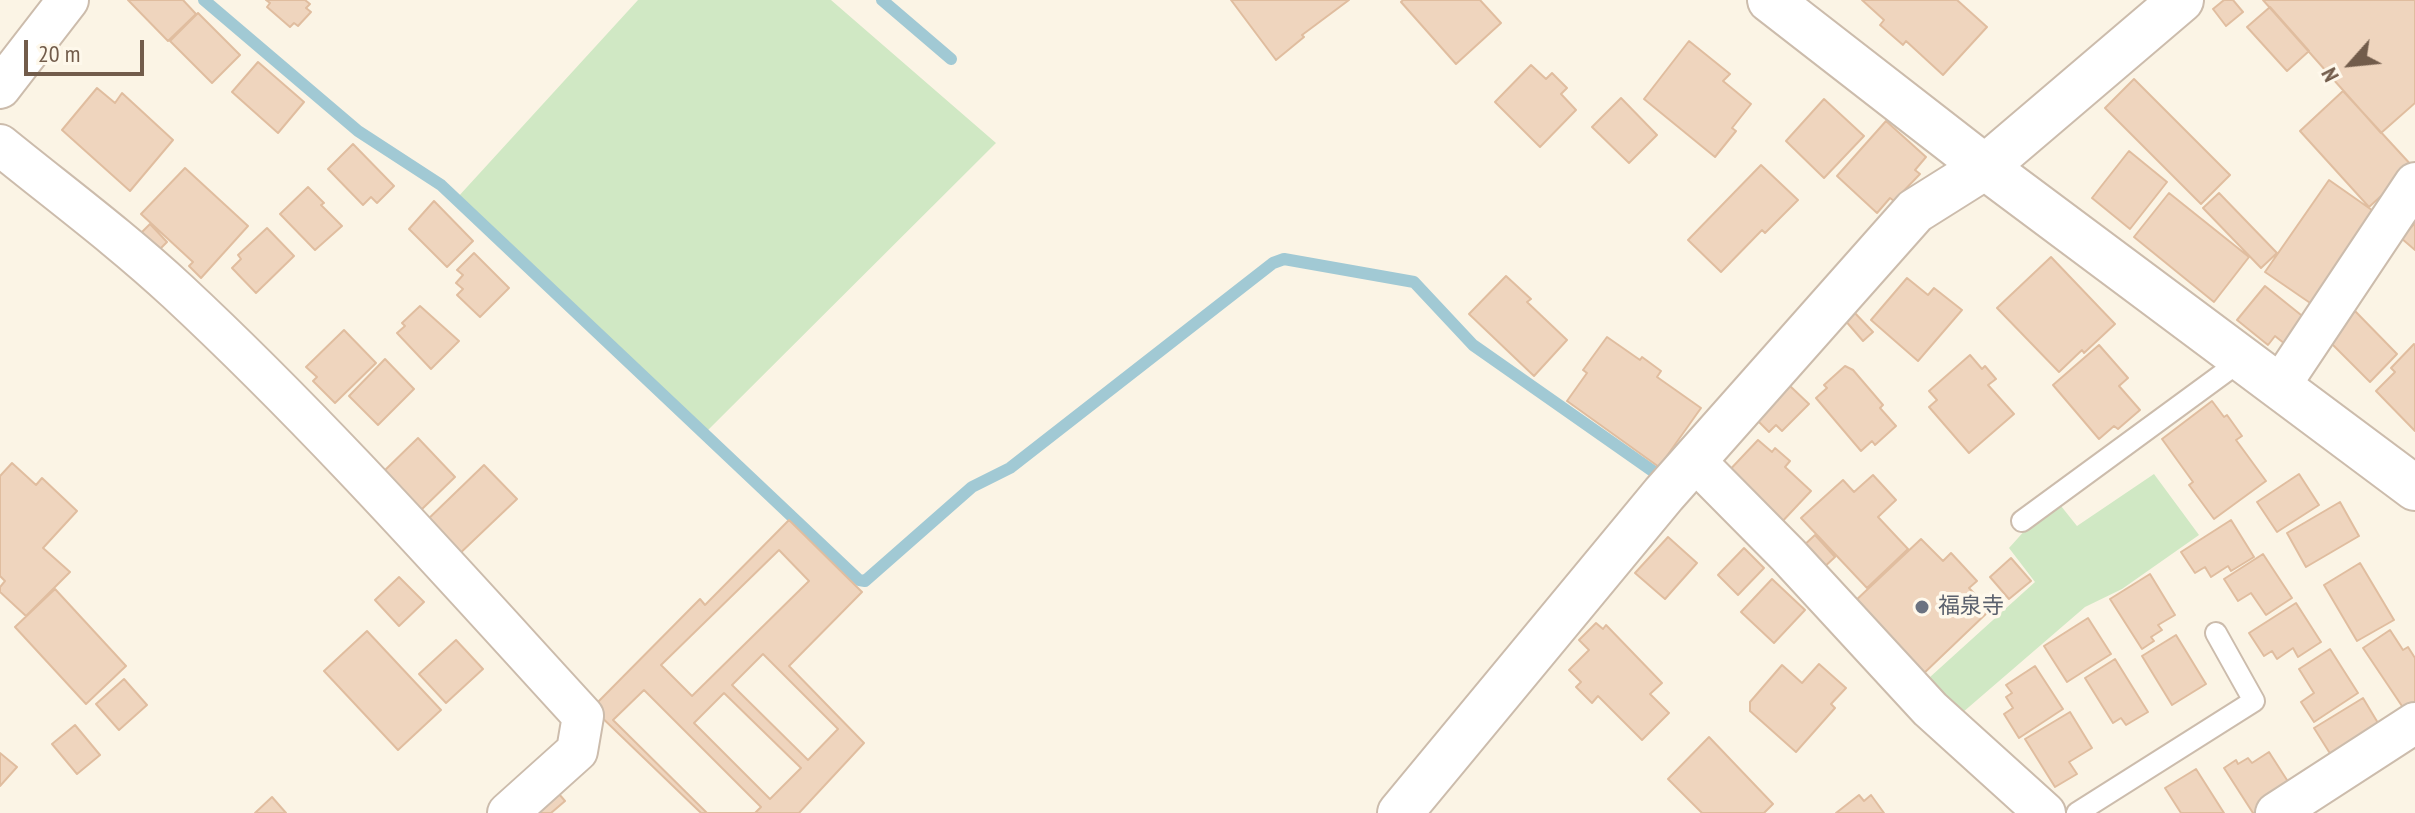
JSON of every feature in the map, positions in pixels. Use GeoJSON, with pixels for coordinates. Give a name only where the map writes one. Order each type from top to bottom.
{"type":"FeatureCollection","features":[{"type":"Feature","properties":{"kind":"street"},"geometry":{"type":"LineString","coordinates":[[0,88],[68,0]]}},
{"type":"Feature","properties":{"kind":"street"},"geometry":{"type":"LineString","coordinates":[[1770,0],[1985,167],[2415,488]]}},
{"type":"Feature","properties":{"kind":"street"},"geometry":{"type":"LineString","coordinates":[[1400,813],[1694,460],[1915,211],[1985,167],[2181,0]]}},
{"type":"Feature","properties":{"kind":"street"},"geometry":{"type":"LineString","coordinates":[[0,145],[176,290],[244,356],[368,481],[583,716],[577,751],[508,813]]}},
{"type":"Feature","properties":{"kind":"street"},"geometry":{"type":"LineString","coordinates":[[2279,387],[2415,183]]}},
{"type":"Feature","properties":{"kind":"street"},"geometry":{"type":"LineString","coordinates":[[1694,460],[1788,555],[1930,709],[2045,813]]}},
{"type":"Feature","properties":{"kind":"street"},"geometry":{"type":"LineString","coordinates":[[2276,813],[2415,723]]}},
{"type":"Feature","properties":{"kind":"lane"},"geometry":{"type":"LineString","coordinates":[[2022,521],[2243,359]]}},
{"type":"Feature","properties":{"kind":"lane"},"geometry":{"type":"LineString","coordinates":[[2077,813],[2254,701],[2216,633]]}},
{"type":"Feature","properties":{"kind":"green space"},"geometry":{"type":"Polygon","coordinates":[[[638,0],[831,0],[996,143],[706,432],[457,198],[638,0]]]}},
{"type":"Feature","properties":{"kind":"green space"},"geometry":{"type":"Polygon","coordinates":[[[2154,474],[2199,535],[2122,589],[2085,607],[1955,719],[1919,687],[2035,582],[2009,548],[2027,528],[2061,506],[2077,526],[2154,474]]]}},
{"type":"Feature","properties":{"kind":"building"},"geometry":{"type":"Polygon","coordinates":[[[128,0],[183,0],[196,14],[168,41],[128,0]]]}},
{"type":"Feature","properties":{"kind":"building"},"geometry":{"type":"Polygon","coordinates":[[[266,0],[305,0],[310,4],[306,8],[311,12],[298,26],[294,23],[290,27],[267,7],[270,3],[266,0]]]}},
{"type":"Feature","properties":{"kind":"building"},"geometry":{"type":"Polygon","coordinates":[[[1231,0],[1349,0],[1302,35],[1304,37],[1276,60],[1231,0]]]}},
{"type":"Feature","properties":{"kind":"building"},"geometry":{"type":"Polygon","coordinates":[[[1480,0],[1501,23],[1456,64],[1401,2],[1480,0]]]}},
{"type":"Feature","properties":{"kind":"building"},"geometry":{"type":"Polygon","coordinates":[[[1862,0],[1957,0],[1987,27],[1943,75],[1906,41],[1903,45],[1880,25],[1884,20],[1862,0]]]}},
{"type":"Feature","properties":{"kind":"building"},"geometry":{"type":"Polygon","coordinates":[[[2224,0],[2233,0],[2243,12],[2226,26],[2213,9],[2224,0]]]}},
{"type":"Feature","properties":{"kind":"building"},"geometry":{"type":"Polygon","coordinates":[[[2263,0],[2415,0],[2415,103],[2381,133],[2263,0]]]}},
{"type":"Feature","properties":{"kind":"building"},"geometry":{"type":"Polygon","coordinates":[[[2270,7],[2309,51],[2287,71],[2247,27],[2270,7]]]}},
{"type":"Feature","properties":{"kind":"building"},"geometry":{"type":"Polygon","coordinates":[[[198,13],[240,55],[212,83],[170,41],[198,13]]]}},
{"type":"Feature","properties":{"kind":"building"},"geometry":{"type":"Polygon","coordinates":[[[1689,41],[1730,74],[1723,81],[1751,104],[1732,128],[1736,131],[1715,157],[1644,99],[1689,41]]]}},
{"type":"Feature","properties":{"kind":"building"},"geometry":{"type":"Polygon","coordinates":[[[258,62],[304,102],[278,133],[232,92],[258,62]]]}},
{"type":"Feature","properties":{"kind":"building"},"geometry":{"type":"Polygon","coordinates":[[[1531,65],[1546,79],[1552,73],[1567,88],[1561,94],[1576,110],[1540,147],[1495,102],[1531,65]]]}},
{"type":"Feature","properties":{"kind":"building"},"geometry":{"type":"Polygon","coordinates":[[[2134,79],[2230,175],[2201,204],[2105,108],[2134,79]]]}},
{"type":"Feature","properties":{"kind":"building"},"geometry":{"type":"Polygon","coordinates":[[[97,88],[115,103],[122,93],[173,140],[130,191],[62,130],[97,88]]]}},
{"type":"Feature","properties":{"kind":"building"},"geometry":{"type":"Polygon","coordinates":[[[2343,91],[2413,167],[2369,207],[2300,131],[2343,91]]]}},
{"type":"Feature","properties":{"kind":"building"},"geometry":{"type":"Polygon","coordinates":[[[1621,98],[1657,135],[1629,163],[1592,127],[1621,98]]]}},
{"type":"Feature","properties":{"kind":"building"},"geometry":{"type":"Polygon","coordinates":[[[1824,99],[1864,136],[1824,178],[1786,141],[1824,99]]]}},
{"type":"Feature","properties":{"kind":"building"},"geometry":{"type":"Polygon","coordinates":[[[1886,121],[1926,157],[1915,170],[1920,174],[1894,201],[1890,198],[1877,213],[1837,176],[1886,121]]]}},
{"type":"Feature","properties":{"kind":"building"},"geometry":{"type":"Polygon","coordinates":[[[353,144],[394,186],[377,203],[371,197],[363,205],[328,169],[353,144]]]}},
{"type":"Feature","properties":{"kind":"building"},"geometry":{"type":"Polygon","coordinates":[[[2129,151],[2167,182],[2130,229],[2092,198],[2129,151]]]}},
{"type":"Feature","properties":{"kind":"building"},"geometry":{"type":"Polygon","coordinates":[[[1761,165],[1798,200],[1765,233],[1762,230],[1721,272],[1688,240],[1761,165]]]}},
{"type":"Feature","properties":{"kind":"building"},"geometry":{"type":"Polygon","coordinates":[[[185,168],[248,226],[201,278],[189,266],[193,262],[141,214],[185,168]]]}},
{"type":"Feature","properties":{"kind":"building"},"geometry":{"type":"Polygon","coordinates":[[[2329,180],[2379,215],[2316,307],[2265,272],[2329,180]]]}},
{"type":"Feature","properties":{"kind":"building"},"geometry":{"type":"Polygon","coordinates":[[[308,187],[342,226],[315,250],[280,214],[308,187]]]}},
{"type":"Feature","properties":{"kind":"building"},"geometry":{"type":"Polygon","coordinates":[[[2169,193],[2249,257],[2214,302],[2134,237],[2169,193]]]}},
{"type":"Feature","properties":{"kind":"building"},"geometry":{"type":"Polygon","coordinates":[[[2219,193],[2277,253],[2261,268],[2203,208],[2219,193]]]}},
{"type":"Feature","properties":{"kind":"building"},"geometry":{"type":"Polygon","coordinates":[[[434,201],[473,241],[447,267],[409,229],[434,201]]]}},
{"type":"Feature","properties":{"kind":"building"},"geometry":{"type":"Polygon","coordinates":[[[2415,223],[2415,250],[2401,238],[2415,223]]]}},
{"type":"Feature","properties":{"kind":"building"},"geometry":{"type":"Polygon","coordinates":[[[150,224],[167,242],[156,253],[138,236],[150,224]]]}},
{"type":"Feature","properties":{"kind":"building"},"geometry":{"type":"Polygon","coordinates":[[[267,228],[294,256],[256,293],[232,268],[241,259],[238,255],[267,228]]]}},
{"type":"Feature","properties":{"kind":"building"},"geometry":{"type":"Polygon","coordinates":[[[474,253],[509,288],[480,317],[457,295],[463,289],[456,283],[463,275],[457,270],[474,253]]]}},
{"type":"Feature","properties":{"kind":"building"},"geometry":{"type":"Polygon","coordinates":[[[2051,257],[2115,324],[2059,372],[1997,308],[2051,257]]]}},
{"type":"Feature","properties":{"kind":"building"},"geometry":{"type":"Polygon","coordinates":[[[1506,276],[1531,299],[1527,302],[1567,340],[1534,376],[1469,314],[1506,276]]]}},
{"type":"Feature","properties":{"kind":"building"},"geometry":{"type":"Polygon","coordinates":[[[1907,278],[1928,295],[1934,288],[1962,310],[1918,361],[1871,320],[1907,278]]]}},
{"type":"Feature","properties":{"kind":"building"},"geometry":{"type":"Polygon","coordinates":[[[2265,286],[2306,319],[2285,344],[2275,336],[2268,345],[2237,320],[2265,286]]]}},
{"type":"Feature","properties":{"kind":"building"},"geometry":{"type":"Polygon","coordinates":[[[420,306],[459,341],[431,369],[397,333],[405,326],[402,323],[420,306]]]}},
{"type":"Feature","properties":{"kind":"building"},"geometry":{"type":"Polygon","coordinates":[[[1853,311],[1873,332],[1863,341],[1844,319],[1853,311]]]}},
{"type":"Feature","properties":{"kind":"building"},"geometry":{"type":"Polygon","coordinates":[[[2355,311],[2397,354],[2370,382],[2327,339],[2355,311]]]}},
{"type":"Feature","properties":{"kind":"building"},"geometry":{"type":"Polygon","coordinates":[[[344,330],[376,363],[335,403],[313,381],[317,377],[306,367],[344,330]]]}},
{"type":"Feature","properties":{"kind":"building"},"geometry":{"type":"Polygon","coordinates":[[[1607,337],[1661,371],[1657,377],[1701,408],[1659,467],[1567,401],[1587,373],[1583,370],[1607,337]]]}},
{"type":"Feature","properties":{"kind":"building"},"geometry":{"type":"Polygon","coordinates":[[[2414,344],[2415,431],[2376,391],[2395,372],[2391,368],[2414,344]]]}},
{"type":"Feature","properties":{"kind":"building"},"geometry":{"type":"Polygon","coordinates":[[[2099,345],[2128,378],[2119,386],[2140,410],[2118,429],[2114,426],[2099,439],[2053,385],[2099,345]]]}},
{"type":"Feature","properties":{"kind":"building"},"geometry":{"type":"Polygon","coordinates":[[[1970,355],[1996,379],[1988,385],[2014,414],[1969,453],[1929,407],[1937,400],[1929,391],[1970,355]]]}},
{"type":"Feature","properties":{"kind":"building"},"geometry":{"type":"Polygon","coordinates":[[[385,359],[414,389],[378,425],[349,396],[385,359]]]}},
{"type":"Feature","properties":{"kind":"building"},"geometry":{"type":"Polygon","coordinates":[[[1845,366],[1853,370],[1883,405],[1880,408],[1896,426],[1875,445],[1872,441],[1861,451],[1816,398],[1827,388],[1824,385],[1845,366]]]}},
{"type":"Feature","properties":{"kind":"building"},"geometry":{"type":"Polygon","coordinates":[[[1790,386],[1809,404],[1782,431],[1776,425],[1769,432],[1756,419],[1790,386]]]}},
{"type":"Feature","properties":{"kind":"building"},"geometry":{"type":"Polygon","coordinates":[[[2212,401],[2242,436],[2236,440],[2266,481],[2214,519],[2189,485],[2193,482],[2162,439],[2212,401]]]}},
{"type":"Feature","properties":{"kind":"building"},"geometry":{"type":"Polygon","coordinates":[[[418,438],[455,477],[419,512],[382,473],[418,438]]]}},
{"type":"Feature","properties":{"kind":"building"},"geometry":{"type":"Polygon","coordinates":[[[1758,440],[1772,452],[1775,448],[1790,461],[1785,467],[1811,491],[1778,526],[1724,476],[1758,440]]]}},
{"type":"Feature","properties":{"kind":"building"},"geometry":{"type":"Polygon","coordinates":[[[12,463],[36,485],[42,478],[77,511],[43,548],[70,572],[26,616],[0,592],[5,581],[0,576],[0,476],[12,463]]]}},
{"type":"Feature","properties":{"kind":"building"},"geometry":{"type":"Polygon","coordinates":[[[484,465],[517,499],[455,558],[423,524],[484,465]]]}},
{"type":"Feature","properties":{"kind":"building"},"geometry":{"type":"Polygon","coordinates":[[[2299,474],[2319,505],[2277,532],[2257,502],[2299,474]]]}},
{"type":"Feature","properties":{"kind":"building"},"geometry":{"type":"Polygon","coordinates":[[[1873,475],[1896,500],[1878,517],[1908,549],[1867,588],[1801,518],[1843,480],[1854,492],[1873,475]]]}},
{"type":"Feature","properties":{"kind":"building"},"geometry":{"type":"Polygon","coordinates":[[[2340,502],[2359,536],[2306,567],[2287,533],[2340,502]]]}},
{"type":"Feature","properties":{"kind":"building"},"geometry":{"type":"Polygon","coordinates":[[[789,520],[862,592],[789,666],[864,743],[799,813],[701,813],[592,708],[700,599],[705,605],[789,520]]]}},
{"type":"Feature","properties":{"kind":"building"},"geometry":{"type":"Polygon","coordinates":[[[2231,520],[2254,557],[2231,571],[2228,566],[2211,577],[2205,567],[2195,573],[2181,552],[2231,520]]]}},
{"type":"Feature","properties":{"kind":"building"},"geometry":{"type":"Polygon","coordinates":[[[1815,535],[1835,557],[1821,570],[1801,548],[1815,535]]]}},
{"type":"Feature","properties":{"kind":"building"},"geometry":{"type":"Polygon","coordinates":[[[1668,537],[1697,563],[1665,599],[1635,573],[1668,537]]]}},
{"type":"Feature","properties":{"kind":"building"},"geometry":{"type":"Polygon","coordinates":[[[1921,539],[1943,561],[1951,553],[1977,581],[1969,588],[1990,610],[1921,676],[1853,603],[1921,539]]]}},
{"type":"Feature","properties":{"kind":"building"},"geometry":{"type":"Polygon","coordinates":[[[1744,548],[1764,568],[1738,595],[1718,575],[1744,548]]]}},
{"type":"Feature","properties":{"kind":"building"},"geometry":{"type":"Polygon","coordinates":[[[779,550],[809,581],[692,696],[661,665],[779,550]]]}},
{"type":"Feature","properties":{"kind":"building"},"geometry":{"type":"Polygon","coordinates":[[[2263,554],[2292,598],[2266,615],[2251,593],[2238,601],[2224,579],[2263,554]]]}},
{"type":"Feature","properties":{"kind":"building"},"geometry":{"type":"Polygon","coordinates":[[[2011,558],[2031,581],[2009,599],[1990,577],[2011,558]]]}},
{"type":"Feature","properties":{"kind":"building"},"geometry":{"type":"Polygon","coordinates":[[[2360,563],[2394,620],[2357,641],[2324,585],[2360,563]]]}},
{"type":"Feature","properties":{"kind":"building"},"geometry":{"type":"Polygon","coordinates":[[[2150,574],[2175,615],[2158,625],[2162,630],[2151,637],[2154,641],[2142,649],[2110,599],[2150,574]]]}},
{"type":"Feature","properties":{"kind":"building"},"geometry":{"type":"Polygon","coordinates":[[[399,577],[424,602],[399,626],[375,600],[399,577]]]}},
{"type":"Feature","properties":{"kind":"building"},"geometry":{"type":"Polygon","coordinates":[[[1772,579],[1805,610],[1774,643],[1741,612],[1772,579]]]}},
{"type":"Feature","properties":{"kind":"building"},"geometry":{"type":"Polygon","coordinates":[[[55,589],[126,666],[86,704],[15,627],[55,589]]]}},
{"type":"Feature","properties":{"kind":"building"},"geometry":{"type":"Polygon","coordinates":[[[2296,603],[2321,642],[2298,657],[2293,648],[2277,659],[2272,651],[2264,656],[2249,633],[2296,603]]]}},
{"type":"Feature","properties":{"kind":"building"},"geometry":{"type":"Polygon","coordinates":[[[2088,618],[2111,654],[2067,682],[2044,646],[2088,618]]]}},
{"type":"Feature","properties":{"kind":"building"},"geometry":{"type":"Polygon","coordinates":[[[1596,623],[1603,629],[1606,625],[1662,683],[1650,694],[1669,713],[1642,740],[1598,696],[1592,703],[1576,687],[1581,682],[1569,670],[1589,650],[1579,640],[1596,623]]]}},
{"type":"Feature","properties":{"kind":"building"},"geometry":{"type":"Polygon","coordinates":[[[2390,630],[2403,650],[2408,647],[2415,658],[2415,710],[2408,715],[2363,648],[2390,630]]]}},
{"type":"Feature","properties":{"kind":"building"},"geometry":{"type":"Polygon","coordinates":[[[367,631],[441,710],[398,750],[324,671],[367,631]]]}},
{"type":"Feature","properties":{"kind":"building"},"geometry":{"type":"Polygon","coordinates":[[[2176,635],[2206,684],[2172,705],[2142,656],[2176,635]]]}},
{"type":"Feature","properties":{"kind":"building"},"geometry":{"type":"Polygon","coordinates":[[[456,640],[483,669],[446,703],[419,674],[456,640]]]}},
{"type":"Feature","properties":{"kind":"building"},"geometry":{"type":"Polygon","coordinates":[[[2330,649],[2358,693],[2314,722],[2301,702],[2314,693],[2299,669],[2330,649]]]}},
{"type":"Feature","properties":{"kind":"building"},"geometry":{"type":"Polygon","coordinates":[[[763,654],[838,729],[808,760],[732,685],[763,654]]]}},
{"type":"Feature","properties":{"kind":"building"},"geometry":{"type":"Polygon","coordinates":[[[2115,659],[2148,712],[2126,725],[2121,718],[2113,723],[2085,678],[2115,659]]]}},
{"type":"Feature","properties":{"kind":"building"},"geometry":{"type":"Polygon","coordinates":[[[1819,664],[1846,688],[1831,704],[1835,708],[1796,752],[1750,711],[1750,702],[1782,665],[1802,683],[1819,664]]]}},
{"type":"Feature","properties":{"kind":"building"},"geometry":{"type":"Polygon","coordinates":[[[2035,666],[2063,709],[2019,738],[2004,714],[2013,708],[2006,697],[2012,693],[2006,685],[2035,666]]]}},
{"type":"Feature","properties":{"kind":"building"},"geometry":{"type":"Polygon","coordinates":[[[124,679],[147,705],[119,730],[96,704],[124,679]]]}},
{"type":"Feature","properties":{"kind":"building"},"geometry":{"type":"Polygon","coordinates":[[[644,690],[761,807],[755,813],[707,813],[613,720],[644,690]]]}},
{"type":"Feature","properties":{"kind":"building"},"geometry":{"type":"Polygon","coordinates":[[[724,693],[801,768],[770,799],[694,723],[724,693]]]}},
{"type":"Feature","properties":{"kind":"building"},"geometry":{"type":"Polygon","coordinates":[[[2363,698],[2384,733],[2336,763],[2314,728],[2363,698]]]}},
{"type":"Feature","properties":{"kind":"building"},"geometry":{"type":"Polygon","coordinates":[[[2070,712],[2092,748],[2069,762],[2077,774],[2055,787],[2025,739],[2070,712]]]}},
{"type":"Feature","properties":{"kind":"building"},"geometry":{"type":"Polygon","coordinates":[[[75,725],[100,755],[77,774],[52,744],[75,725]]]}},
{"type":"Feature","properties":{"kind":"building"},"geometry":{"type":"Polygon","coordinates":[[[1709,737],[1773,804],[1764,813],[1702,813],[1668,779],[1709,737]]]}},
{"type":"Feature","properties":{"kind":"building"},"geometry":{"type":"Polygon","coordinates":[[[2269,752],[2294,791],[2259,813],[2253,813],[2224,768],[2236,760],[2238,764],[2248,758],[2252,763],[2269,752]]]}},
{"type":"Feature","properties":{"kind":"building"},"geometry":{"type":"Polygon","coordinates":[[[0,753],[17,767],[0,786],[0,753]]]}},
{"type":"Feature","properties":{"kind":"building"},"geometry":{"type":"Polygon","coordinates":[[[2196,769],[2224,813],[2181,813],[2165,788],[2196,769]]]}},
{"type":"Feature","properties":{"kind":"building"},"geometry":{"type":"Polygon","coordinates":[[[553,787],[565,801],[551,813],[524,813],[553,787]]]}},
{"type":"Feature","properties":{"kind":"building"},"geometry":{"type":"Polygon","coordinates":[[[1859,795],[1864,801],[1871,795],[1884,813],[1836,813],[1859,795]]]}},
{"type":"Feature","properties":{"kind":"building"},"geometry":{"type":"Polygon","coordinates":[[[272,797],[286,813],[255,813],[272,797]]]}},
{"type":"Feature","properties":{"kind":"waterway"},"geometry":{"type":"LineString","coordinates":[[204,0],[358,131],[441,185],[859,580],[865,581],[972,487],[1010,468],[1273,263],[1284,259],[1414,282],[1473,345],[1667,481]]}},
{"type":"Feature","properties":{"kind":"waterway"},"geometry":{"type":"LineString","coordinates":[[882,0],[951,59]]}},
{"type":"Feature","properties":{"kind":"place","name":"福泉寺"},"geometry":{"type":"Point","coordinates":[1922,607]}}]}
